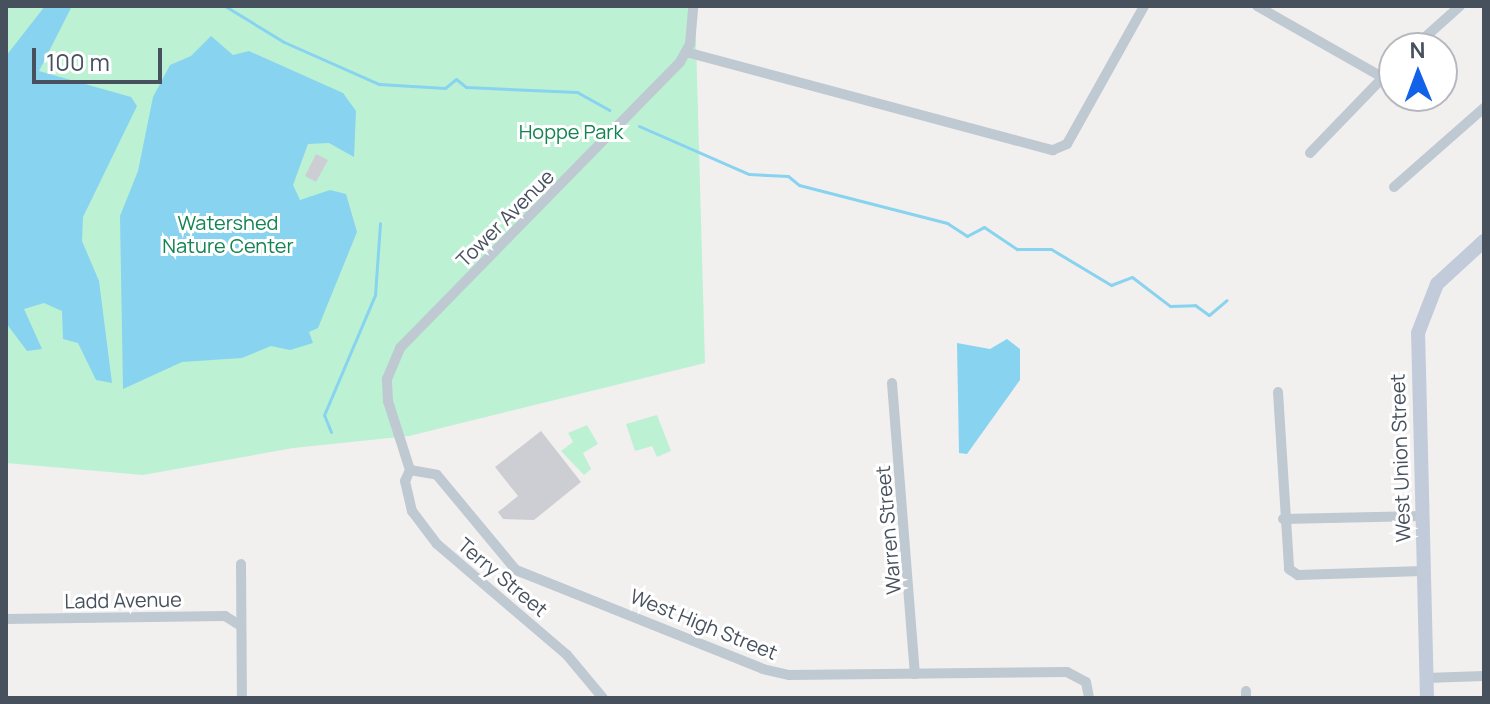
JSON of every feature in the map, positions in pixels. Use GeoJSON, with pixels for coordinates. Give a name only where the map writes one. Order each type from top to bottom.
{"type":"FeatureCollection","features":[{"type":"Feature","properties":{"kind":"street"},"geometry":{"type":"LineString","coordinates":[[693,6],[686,52],[1059,149],[1144,6]]}},
{"type":"Feature","properties":{"kind":"street"},"geometry":{"type":"LineString","coordinates":[[1257,6],[1378,75]]}},
{"type":"Feature","properties":{"kind":"street"},"geometry":{"type":"LineString","coordinates":[[1431,32],[1460,6]]}},
{"type":"Feature","properties":{"kind":"street","name":"Tower Avenue"},"geometry":{"type":"LineString","coordinates":[[410,470],[396,439],[387,390],[400,348],[549,201],[686,52]]}},
{"type":"Feature","properties":{"kind":"street"},"geometry":{"type":"LineString","coordinates":[[1310,153],[1378,81]]}},
{"type":"Feature","properties":{"kind":"street"},"geometry":{"type":"LineString","coordinates":[[1394,187],[1484,108]]}},
{"type":"Feature","properties":{"kind":"street","name":"West Union Street"},"geometry":{"type":"LineString","coordinates":[[1427,698],[1420,320],[1437,284],[1484,241]]}},
{"type":"Feature","properties":{"kind":"street","name":"Warren Street"},"geometry":{"type":"LineString","coordinates":[[892,383],[915,674]]}},
{"type":"Feature","properties":{"kind":"street"},"geometry":{"type":"LineString","coordinates":[[1278,392],[1287,564],[1298,575],[1423,571]]}},
{"type":"Feature","properties":{"kind":"street","name":"West High Street"},"geometry":{"type":"LineString","coordinates":[[410,470],[437,475],[507,562],[526,575],[775,673],[1067,672],[1084,680],[1089,698]]}},
{"type":"Feature","properties":{"kind":"street","name":"Terry Street"},"geometry":{"type":"LineString","coordinates":[[410,470],[405,481],[412,511],[437,544],[567,655],[603,698]]}},
{"type":"Feature","properties":{"kind":"street"},"geometry":{"type":"LineString","coordinates":[[1283,519],[1422,516]]}},
{"type":"Feature","properties":{"kind":"street"},"geometry":{"type":"LineString","coordinates":[[241,564],[238,624],[242,698]]}},
{"type":"Feature","properties":{"kind":"street","name":"Ladd Avenue"},"geometry":{"type":"LineString","coordinates":[[6,619],[225,616],[238,624]]}},
{"type":"Feature","properties":{"kind":"street"},"geometry":{"type":"LineString","coordinates":[[1426,678],[1484,676]]}},
{"type":"Feature","properties":{"kind":"green space","name":"Watershed Nature Center"},"geometry":{"type":"Polygon","coordinates":[[[6,6],[695,6],[705,363],[409,436],[293,448],[143,475],[6,463],[6,6]]]}},
{"type":"Feature","properties":{"kind":"green space"},"geometry":{"type":"Polygon","coordinates":[[[657,415],[671,451],[657,457],[652,446],[635,451],[626,424],[657,415]]]}},
{"type":"Feature","properties":{"kind":"green space"},"geometry":{"type":"Polygon","coordinates":[[[587,425],[598,444],[583,453],[591,469],[584,475],[561,451],[573,442],[568,433],[587,425]]]}},
{"type":"Feature","properties":{"kind":"water"},"geometry":{"type":"Polygon","coordinates":[[[45,6],[72,6],[39,71],[131,97],[137,106],[83,217],[82,241],[99,281],[112,383],[96,380],[78,343],[63,339],[62,311],[44,303],[24,309],[42,349],[27,351],[6,323],[6,56],[45,6]]]}},
{"type":"Feature","properties":{"kind":"water"},"geometry":{"type":"Polygon","coordinates":[[[211,36],[233,55],[249,51],[343,93],[356,111],[354,157],[329,143],[308,144],[293,185],[300,200],[330,190],[346,194],[357,232],[318,328],[309,332],[313,343],[290,350],[271,346],[242,358],[182,362],[123,389],[120,216],[138,171],[153,97],[170,65],[191,56],[211,36]]]}},
{"type":"Feature","properties":{"kind":"water"},"geometry":{"type":"Polygon","coordinates":[[[1007,339],[1020,349],[1020,380],[967,454],[959,453],[957,343],[990,349],[1007,339]]]}},
{"type":"Feature","properties":{"kind":"building"},"geometry":{"type":"Polygon","coordinates":[[[316,154],[328,160],[316,182],[305,176],[316,154]]]}},
{"type":"Feature","properties":{"kind":"building"},"geometry":{"type":"Polygon","coordinates":[[[541,431],[581,482],[534,520],[503,519],[498,512],[518,496],[495,467],[541,431]]]}},
{"type":"Feature","properties":{"kind":"waterway"},"geometry":{"type":"LineString","coordinates":[[225,6],[284,42],[379,84],[445,88],[456,79],[466,87],[577,92],[609,110]]}},
{"type":"Feature","properties":{"kind":"waterway"},"geometry":{"type":"LineString","coordinates":[[639,126],[749,174],[788,176],[799,185],[947,223],[967,236],[984,227],[1017,249],[1051,249],[1111,285],[1132,277],[1170,306],[1195,305],[1209,315],[1227,300]]}},
{"type":"Feature","properties":{"kind":"waterway"},"geometry":{"type":"LineString","coordinates":[[331,432],[324,415],[375,295],[380,223]]}},
{"type":"Feature","properties":{"kind":"park label","name":"Hoppe Park"},"geometry":{"type":"Point","coordinates":[571,131]}}]}
